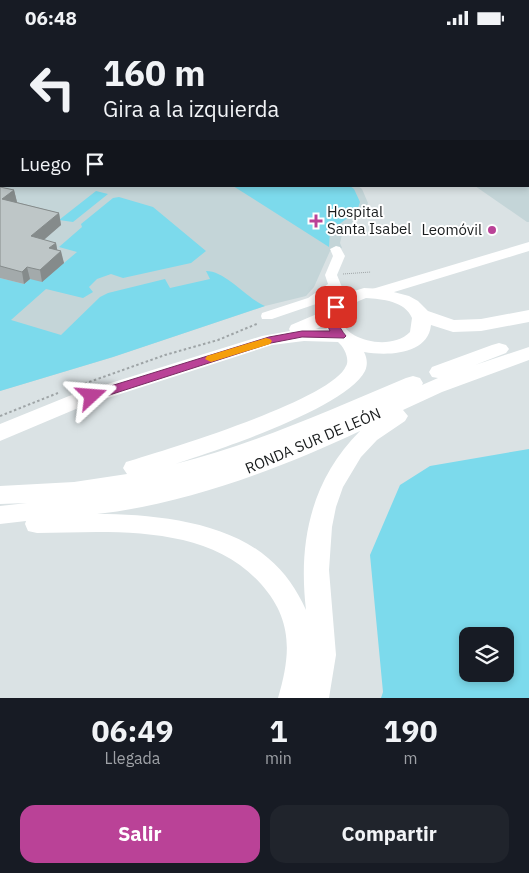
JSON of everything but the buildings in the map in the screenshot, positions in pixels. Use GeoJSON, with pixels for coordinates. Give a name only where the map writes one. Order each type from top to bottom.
{"type":"FeatureCollection","features":[{"type":"Feature","properties":{"kind":"highway"},"geometry":{"type":"LineString","coordinates":[[336,294],[370,293],[396,297],[416,311],[453,326],[481,325],[529,316]]}},
{"type":"Feature","properties":{"kind":"highway"},"geometry":{"type":"LineString","coordinates":[[0,487],[85,479],[156,463],[225,440],[311,402],[347,380],[356,369],[358,361],[345,339],[334,329],[336,294]]}},
{"type":"Feature","properties":{"kind":"highway"},"geometry":{"type":"LineString","coordinates":[[0,425],[127,377],[248,341],[293,331],[314,323],[336,294]]}},
{"type":"Feature","properties":{"kind":"highway"},"geometry":{"type":"LineString","coordinates":[[0,433],[76,401],[269,340],[302,334],[322,333],[376,349],[403,345],[414,340],[420,332],[422,324],[416,311]]}},
{"type":"Feature","properties":{"kind":"highway","name":"RONDA SUR DE LEÓN"},"geometry":{"type":"LineString","coordinates":[[0,495],[83,490],[135,482],[195,468],[242,453],[308,428],[469,359],[529,339]]}},
{"type":"Feature","properties":{"kind":"highway","name":"RONDA SUR DE LEÓN"},"geometry":{"type":"LineString","coordinates":[[0,515],[115,503],[184,488],[229,475],[313,444],[435,387],[529,353]]}},
{"type":"Feature","properties":{"kind":"highway"},"geometry":{"type":"LineString","coordinates":[[315,698],[322,663],[322,641],[317,593],[318,537],[324,502],[336,475],[351,454],[369,435],[403,411],[453,387],[484,368]]}},
{"type":"Feature","properties":{"kind":"highway"},"geometry":{"type":"LineString","coordinates":[[0,524],[90,524],[154,527],[188,532],[235,548],[254,560],[274,579],[298,621],[302,648],[292,698]]}},
{"type":"Feature","properties":{"kind":"main road"},"geometry":{"type":"LineString","coordinates":[[370,293],[427,279],[529,246]]}},
{"type":"Feature","properties":{"kind":"main road"},"geometry":{"type":"LineString","coordinates":[[416,311],[411,292],[427,279]]}},
{"type":"Feature","properties":{"kind":"lane"},"geometry":{"type":"LineString","coordinates":[[267,316],[281,306],[312,301],[336,294],[331,275],[339,256],[336,249]]}},
{"type":"Feature","properties":{"kind":"path"},"geometry":{"type":"LineString","coordinates":[[336,294],[371,272]]}},
{"type":"Feature","properties":{"kind":"path"},"geometry":{"type":"LineString","coordinates":[[68,390],[165,355],[218,340],[246,329],[267,316]]}},
{"type":"Feature","properties":{"kind":"path"},"geometry":{"type":"LineString","coordinates":[[0,415],[60,393]]}},
{"type":"Feature","properties":{"kind":"shaded area"},"geometry":{"type":"Polygon","coordinates":[[[1,187],[359,187],[362,189],[368,203],[364,212],[343,231],[340,243],[342,248],[330,251],[314,287],[306,296],[265,306],[113,357],[0,391],[1,187]]]}},
{"type":"Feature","properties":{"kind":"shaded area","name":"Hospital Santa Isabel"},"geometry":{"type":"Polygon","coordinates":[[[235,187],[351,187],[360,202],[357,211],[330,231],[329,247],[235,187]]]}},
{"type":"Feature","properties":{"kind":"shaded area"},"geometry":{"type":"Polygon","coordinates":[[[476,187],[529,187],[529,222],[476,187]]]}},
{"type":"Feature","properties":{"kind":"shaded area"},"geometry":{"type":"Polygon","coordinates":[[[96,191],[108,194],[73,222],[59,220],[96,191]]]}},
{"type":"Feature","properties":{"kind":"shaded area"},"geometry":{"type":"Polygon","coordinates":[[[119,197],[153,207],[206,251],[191,263],[123,278],[111,274],[97,279],[89,287],[93,292],[83,298],[46,289],[11,320],[61,335],[100,297],[108,293],[165,279],[170,288],[210,279],[206,271],[221,275],[265,306],[113,357],[0,391],[0,278],[24,284],[30,279],[64,263],[77,252],[59,247],[82,227],[81,224],[113,198],[119,197]]]}},
{"type":"Feature","properties":{"kind":"shaded area"},"geometry":{"type":"Polygon","coordinates":[[[529,449],[529,698],[381,698],[383,692],[370,555],[400,485],[430,466],[529,449]]]}},
{"type":"Feature","properties":{"kind":"slow traffic"},"geometry":{"type":"LineString","coordinates":[[211,359],[266,341]]}},
{"type":"Feature","properties":{"kind":"place","name":"Hospital Santa Isabel"},"geometry":{"type":"Point","coordinates":[316,221]}},
{"type":"Feature","properties":{"kind":"place","name":"Leomóvil"},"geometry":{"type":"Point","coordinates":[492,230]}},
{"type":"Feature","properties":{"kind":"route"},"geometry":{"type":"LineString","coordinates":[[92,396],[269,340],[302,334],[322,333],[340,336],[334,329],[332,321],[332,314],[336,307]]}}]}
